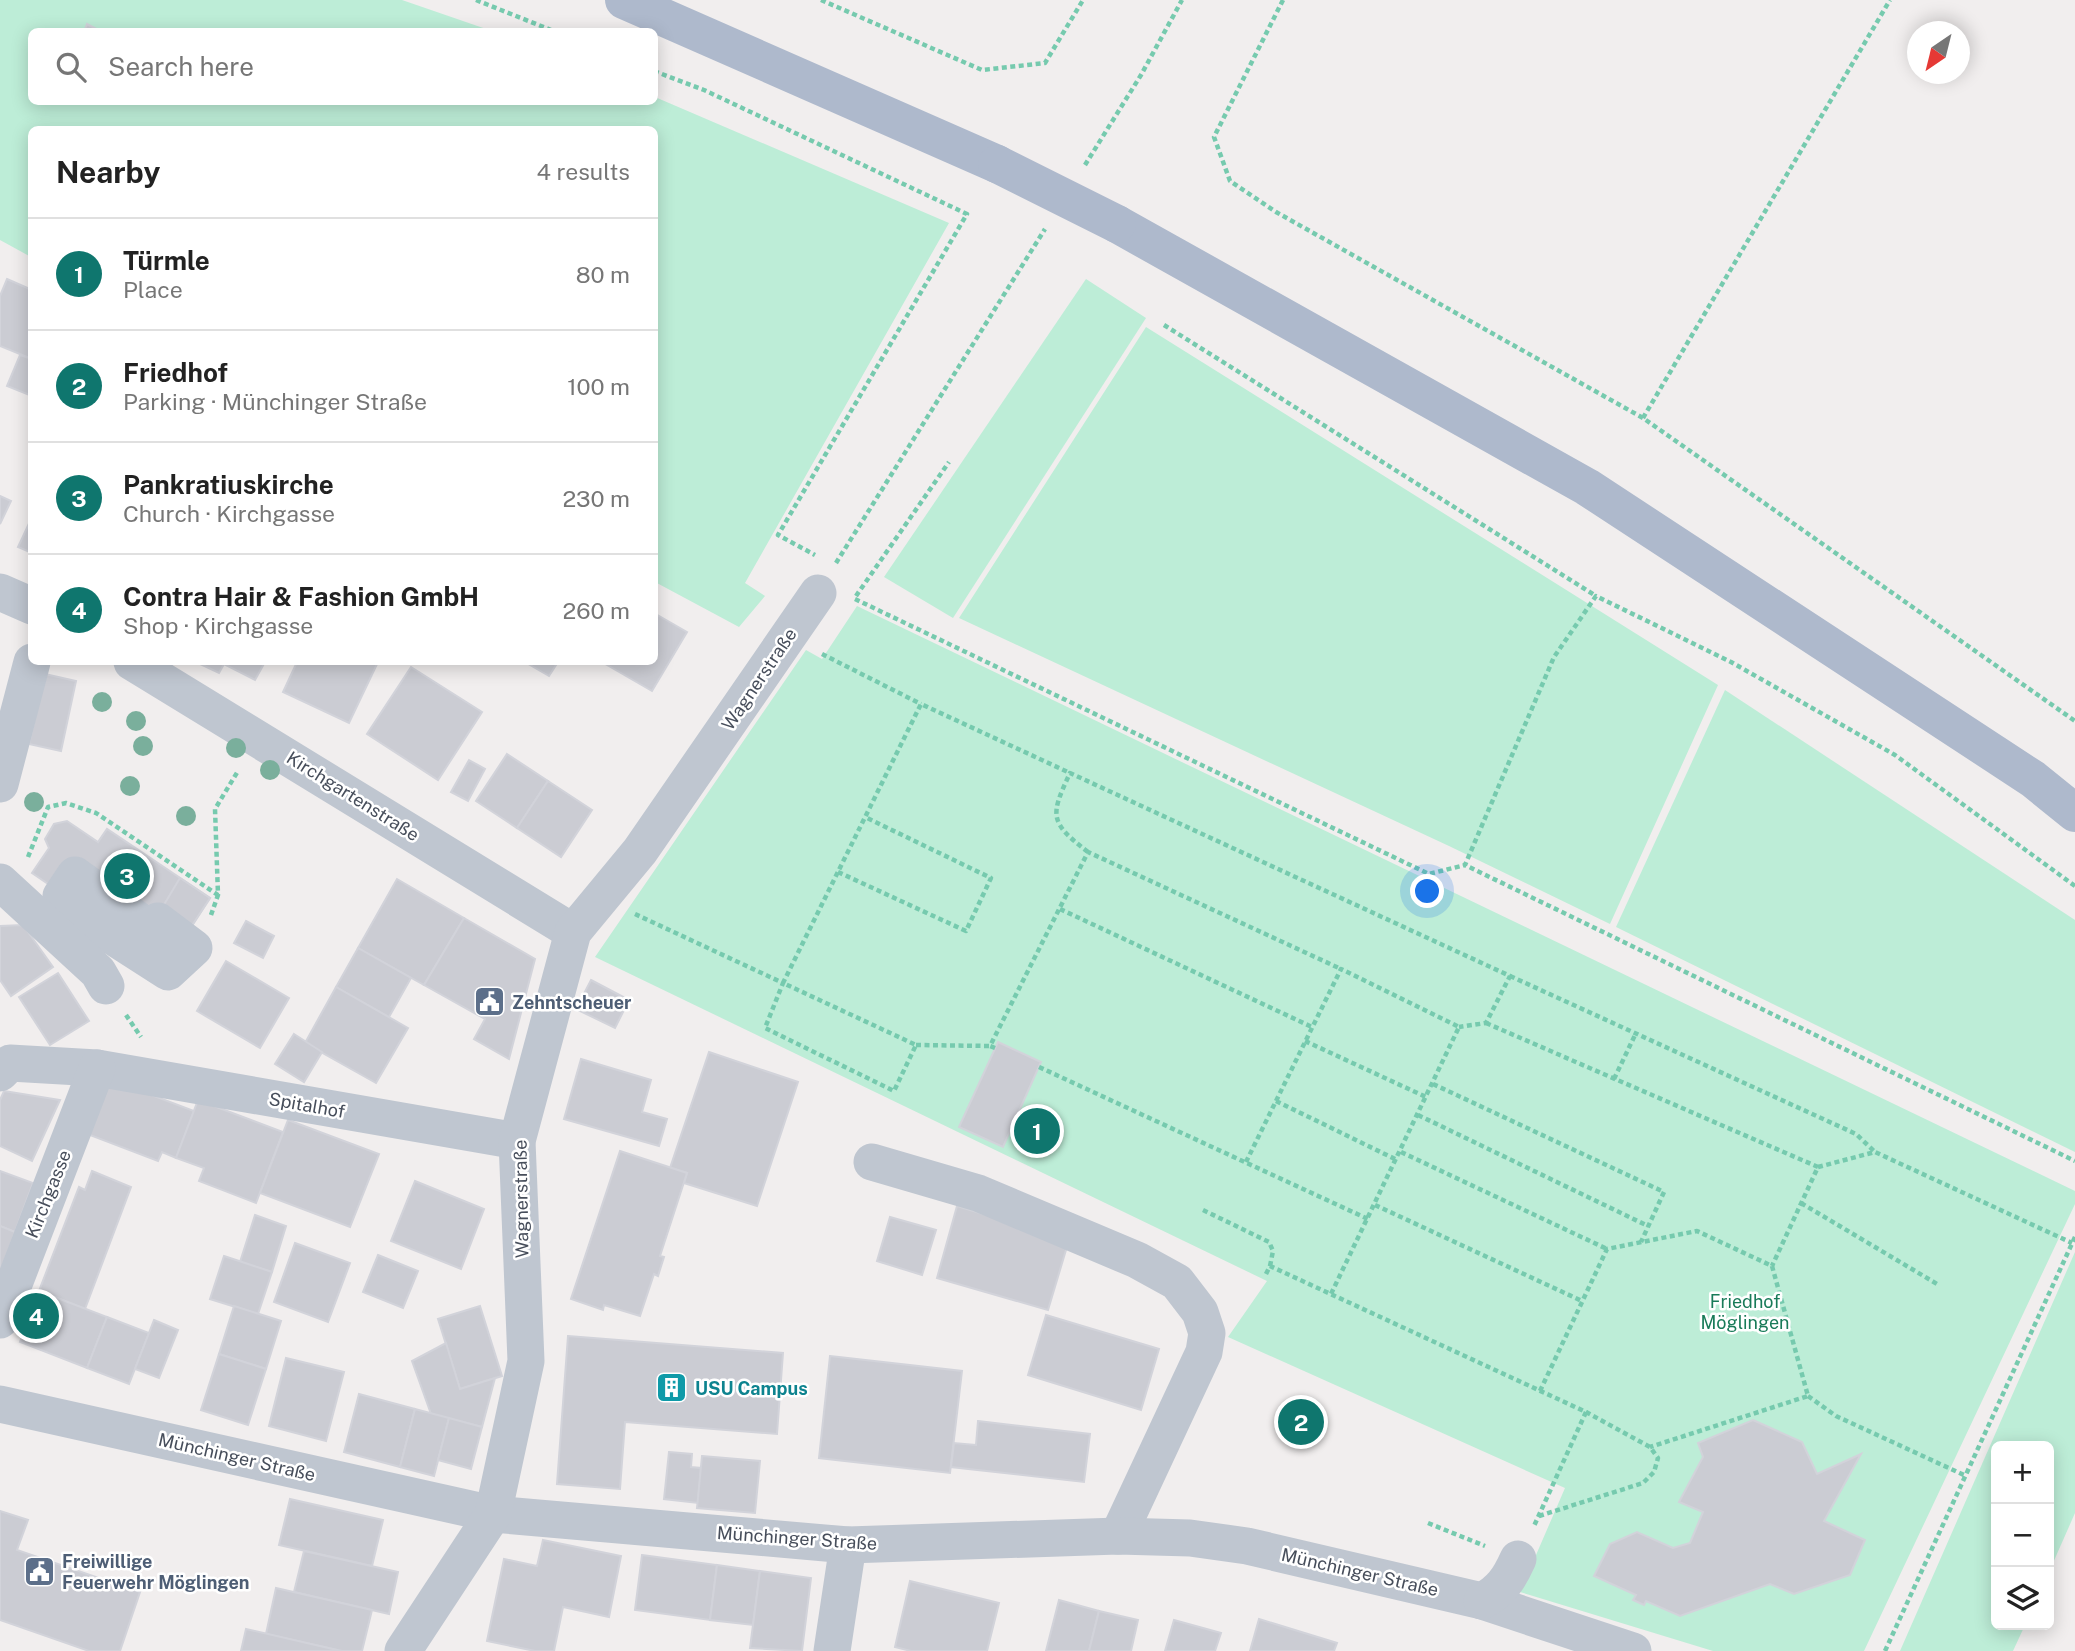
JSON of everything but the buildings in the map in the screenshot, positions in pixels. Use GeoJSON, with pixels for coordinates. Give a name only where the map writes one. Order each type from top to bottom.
{"type":"FeatureCollection","features":[{"type":"Feature","properties":{"kind":"main road"},"geometry":{"type":"LineString","coordinates":[[624,0],[997,163],[1117,224],[1587,487],[2033,779],[2075,813]]}},
{"type":"Feature","properties":{"kind":"street","name":"Wagnerstraße"},"geometry":{"type":"LineString","coordinates":[[403,1651],[493,1514],[526,1361],[517,1141],[573,932],[640,851],[833,589]]}},
{"type":"Feature","properties":{"kind":"street"},"geometry":{"type":"LineString","coordinates":[[0,592],[28,604]]}},
{"type":"Feature","properties":{"kind":"street"},"geometry":{"type":"LineString","coordinates":[[0,784],[31,665]]}},
{"type":"Feature","properties":{"kind":"street","name":"Kirchgartenstraße"},"geometry":{"type":"LineString","coordinates":[[137,665],[259,737],[573,932]]}},
{"type":"Feature","properties":{"kind":"street"},"geometry":{"type":"LineString","coordinates":[[0,882],[98,972],[106,986]]}},
{"type":"Feature","properties":{"kind":"street","name":"Spitalhof"},"geometry":{"type":"LineString","coordinates":[[0,1073],[10,1063],[97,1068],[517,1141]]}},
{"type":"Feature","properties":{"kind":"street","name":"Kirchgasse"},"geometry":{"type":"LineString","coordinates":[[0,1320],[97,1068]]}},
{"type":"Feature","properties":{"kind":"street"},"geometry":{"type":"LineString","coordinates":[[872,1162],[978,1193],[1137,1260],[1185,1289],[1200,1312],[1207,1334],[1204,1352],[1118,1536]]}},
{"type":"Feature","properties":{"kind":"street","name":"Münchinger Straße"},"geometry":{"type":"LineString","coordinates":[[0,1404],[493,1514],[848,1545],[1118,1536],[1190,1538],[1247,1546],[1482,1601],[1633,1651]]}},
{"type":"Feature","properties":{"kind":"street"},"geometry":{"type":"LineString","coordinates":[[832,1651],[848,1545]]}},
{"type":"Feature","properties":{"kind":"street"},"geometry":{"type":"LineString","coordinates":[[1482,1601],[1496,1594],[1509,1579],[1518,1559]]}},
{"type":"Feature","properties":{"kind":"path"},"geometry":{"type":"LineString","coordinates":[[476,0],[546,28]]}},
{"type":"Feature","properties":{"kind":"path"},"geometry":{"type":"LineString","coordinates":[[821,0],[982,70],[1045,63],[1083,0]]}},
{"type":"Feature","properties":{"kind":"path"},"geometry":{"type":"LineString","coordinates":[[1085,166],[1141,75],[1182,0]]}},
{"type":"Feature","properties":{"kind":"path"},"geometry":{"type":"LineString","coordinates":[[1283,0],[1214,137],[1230,181],[1276,212],[1643,418],[2075,720]]}},
{"type":"Feature","properties":{"kind":"path"},"geometry":{"type":"LineString","coordinates":[[1643,418],[1890,0]]}},
{"type":"Feature","properties":{"kind":"path"},"geometry":{"type":"LineString","coordinates":[[658,73],[704,90],[967,214],[778,535],[833,589],[1429,874],[1465,864],[2075,1161]]}},
{"type":"Feature","properties":{"kind":"path"},"geometry":{"type":"LineString","coordinates":[[833,589],[1049,224]]}},
{"type":"Feature","properties":{"kind":"path"},"geometry":{"type":"LineString","coordinates":[[1164,325],[1597,596],[1731,662],[1895,755],[2075,886]]}},
{"type":"Feature","properties":{"kind":"path"},"geometry":{"type":"LineString","coordinates":[[855,599],[949,462]]}},
{"type":"Feature","properties":{"kind":"path"},"geometry":{"type":"LineString","coordinates":[[1465,864],[1554,657],[1597,596]]}},
{"type":"Feature","properties":{"kind":"path"},"geometry":{"type":"LineString","coordinates":[[825,641],[818,652],[921,704],[1856,1134],[1875,1152],[2074,1240],[1885,1651]]}},
{"type":"Feature","properties":{"kind":"path"},"geometry":{"type":"LineString","coordinates":[[916,1045],[894,1091],[765,1028],[783,984],[921,704]]}},
{"type":"Feature","properties":{"kind":"path"},"geometry":{"type":"LineString","coordinates":[[193,944],[209,921],[218,895],[215,809],[259,737]]}},
{"type":"Feature","properties":{"kind":"path"},"geometry":{"type":"LineString","coordinates":[[1070,773],[1055,805],[1056,818],[1064,834],[1088,852],[1341,969],[1459,1027],[1486,1023],[1818,1167],[1875,1152]]}},
{"type":"Feature","properties":{"kind":"path"},"geometry":{"type":"LineString","coordinates":[[838,872],[966,931],[991,878],[866,817]]}},
{"type":"Feature","properties":{"kind":"path"},"geometry":{"type":"LineString","coordinates":[[603,898],[916,1045],[993,1047],[1088,852]]}},
{"type":"Feature","properties":{"kind":"path"},"geometry":{"type":"LineString","coordinates":[[1060,909],[1312,1027]]}},
{"type":"Feature","properties":{"kind":"path"},"geometry":{"type":"LineString","coordinates":[[1246,1162],[1341,969]]}},
{"type":"Feature","properties":{"kind":"path"},"geometry":{"type":"LineString","coordinates":[[1486,1023],[1510,976]]}},
{"type":"Feature","properties":{"kind":"path"},"geometry":{"type":"LineString","coordinates":[[106,986],[153,1055],[152,1078]]}},
{"type":"Feature","properties":{"kind":"path"},"geometry":{"type":"LineString","coordinates":[[1331,1294],[1459,1027]]}},
{"type":"Feature","properties":{"kind":"path"},"geometry":{"type":"LineString","coordinates":[[1614,1079],[1636,1033]]}},
{"type":"Feature","properties":{"kind":"path"},"geometry":{"type":"LineString","coordinates":[[1305,1041],[1426,1097]]}},
{"type":"Feature","properties":{"kind":"path"},"geometry":{"type":"LineString","coordinates":[[1039,1067],[1368,1219]]}},
{"type":"Feature","properties":{"kind":"path"},"geometry":{"type":"LineString","coordinates":[[1433,1084],[1664,1192],[1641,1242]]}},
{"type":"Feature","properties":{"kind":"path"},"geometry":{"type":"LineString","coordinates":[[1276,1101],[1397,1160]]}},
{"type":"Feature","properties":{"kind":"path"},"geometry":{"type":"LineString","coordinates":[[1418,1115],[1648,1227]]}},
{"type":"Feature","properties":{"kind":"path"},"geometry":{"type":"LineString","coordinates":[[1401,1152],[1607,1249],[1697,1231],[1772,1266]]}},
{"type":"Feature","properties":{"kind":"path"},"geometry":{"type":"LineString","coordinates":[[1818,1167],[1772,1266],[1808,1395],[1836,1416],[1964,1475]]}},
{"type":"Feature","properties":{"kind":"path"},"geometry":{"type":"LineString","coordinates":[[1801,1203],[1937,1284]]}},
{"type":"Feature","properties":{"kind":"path"},"geometry":{"type":"LineString","coordinates":[[1375,1205],[1583,1301]]}},
{"type":"Feature","properties":{"kind":"path"},"geometry":{"type":"LineString","coordinates":[[1203,1210],[1269,1242],[1273,1251],[1266,1274]]}},
{"type":"Feature","properties":{"kind":"path"},"geometry":{"type":"LineString","coordinates":[[1540,1391],[1607,1249]]}},
{"type":"Feature","properties":{"kind":"path"},"geometry":{"type":"LineString","coordinates":[[1270,1266],[1586,1412],[1650,1447],[1658,1458],[1654,1472],[1643,1483],[1538,1516]]}},
{"type":"Feature","properties":{"kind":"path"},"geometry":{"type":"LineString","coordinates":[[1650,1447],[1808,1395]]}},
{"type":"Feature","properties":{"kind":"path"},"geometry":{"type":"LineString","coordinates":[[1428,1523],[1518,1559],[1586,1412]]}},
{"type":"Feature","properties":{"kind":"green space"},"geometry":{"type":"Polygon","coordinates":[[[0,0],[402,0],[483,28],[28,28],[28,105],[658,105],[658,98],[949,223],[745,583],[765,596],[739,627],[658,584],[658,126],[28,126],[28,255],[0,240],[0,0]]]}},
{"type":"Feature","properties":{"kind":"green space"},"geometry":{"type":"Polygon","coordinates":[[[1086,279],[1146,318],[953,618],[884,577],[1086,279]]]}},
{"type":"Feature","properties":{"kind":"green space"},"geometry":{"type":"Polygon","coordinates":[[[1146,327],[1718,685],[1610,924],[1449,846],[959,618],[1146,327]]]}},
{"type":"Feature","properties":{"kind":"green space","name":"Friedhof Möglingen"},"geometry":{"type":"Polygon","coordinates":[[[857,606],[2075,1191],[2075,1204],[1864,1651],[1713,1651],[1520,1592],[1565,1488],[1228,1337],[1267,1281],[595,957],[806,650],[822,659],[857,606]]]}},
{"type":"Feature","properties":{"kind":"green space"},"geometry":{"type":"Polygon","coordinates":[[[1725,690],[2075,920],[2075,1152],[1616,927],[1725,690]]]}},
{"type":"Feature","properties":{"kind":"green space"},"geometry":{"type":"Polygon","coordinates":[[[2075,1252],[2075,1513],[2054,1561],[2054,1441],[1992,1441],[2075,1252]]]}},
{"type":"Feature","properties":{"kind":"green space"},"geometry":{"type":"Polygon","coordinates":[[[1991,1444],[1991,1630],[2023,1630],[2013,1651],[1900,1651],[1991,1444]]]}},
{"type":"Feature","properties":{"kind":"place","name":"Pankratiuskirche"},"geometry":{"type":"Point","coordinates":[127,876]}},
{"type":"Feature","properties":{"kind":"place","name":"Zehntscheuer"},"geometry":{"type":"Point","coordinates":[489,1002]}},
{"type":"Feature","properties":{"kind":"place","name":"Türmle"},"geometry":{"type":"Point","coordinates":[1037,1131]}},
{"type":"Feature","properties":{"kind":"place","name":"Contra Hair & Fashion GmbH"},"geometry":{"type":"Point","coordinates":[36,1316]}},
{"type":"Feature","properties":{"kind":"place","name":"USU Campus"},"geometry":{"type":"Point","coordinates":[672,1388]}},
{"type":"Feature","properties":{"kind":"place","name":"Friedhof"},"geometry":{"type":"Point","coordinates":[1301,1422]}},
{"type":"Feature","properties":{"kind":"place","name":"Freiwillige Feuerwehr Möglingen"},"geometry":{"type":"Point","coordinates":[39,1571]}}]}
